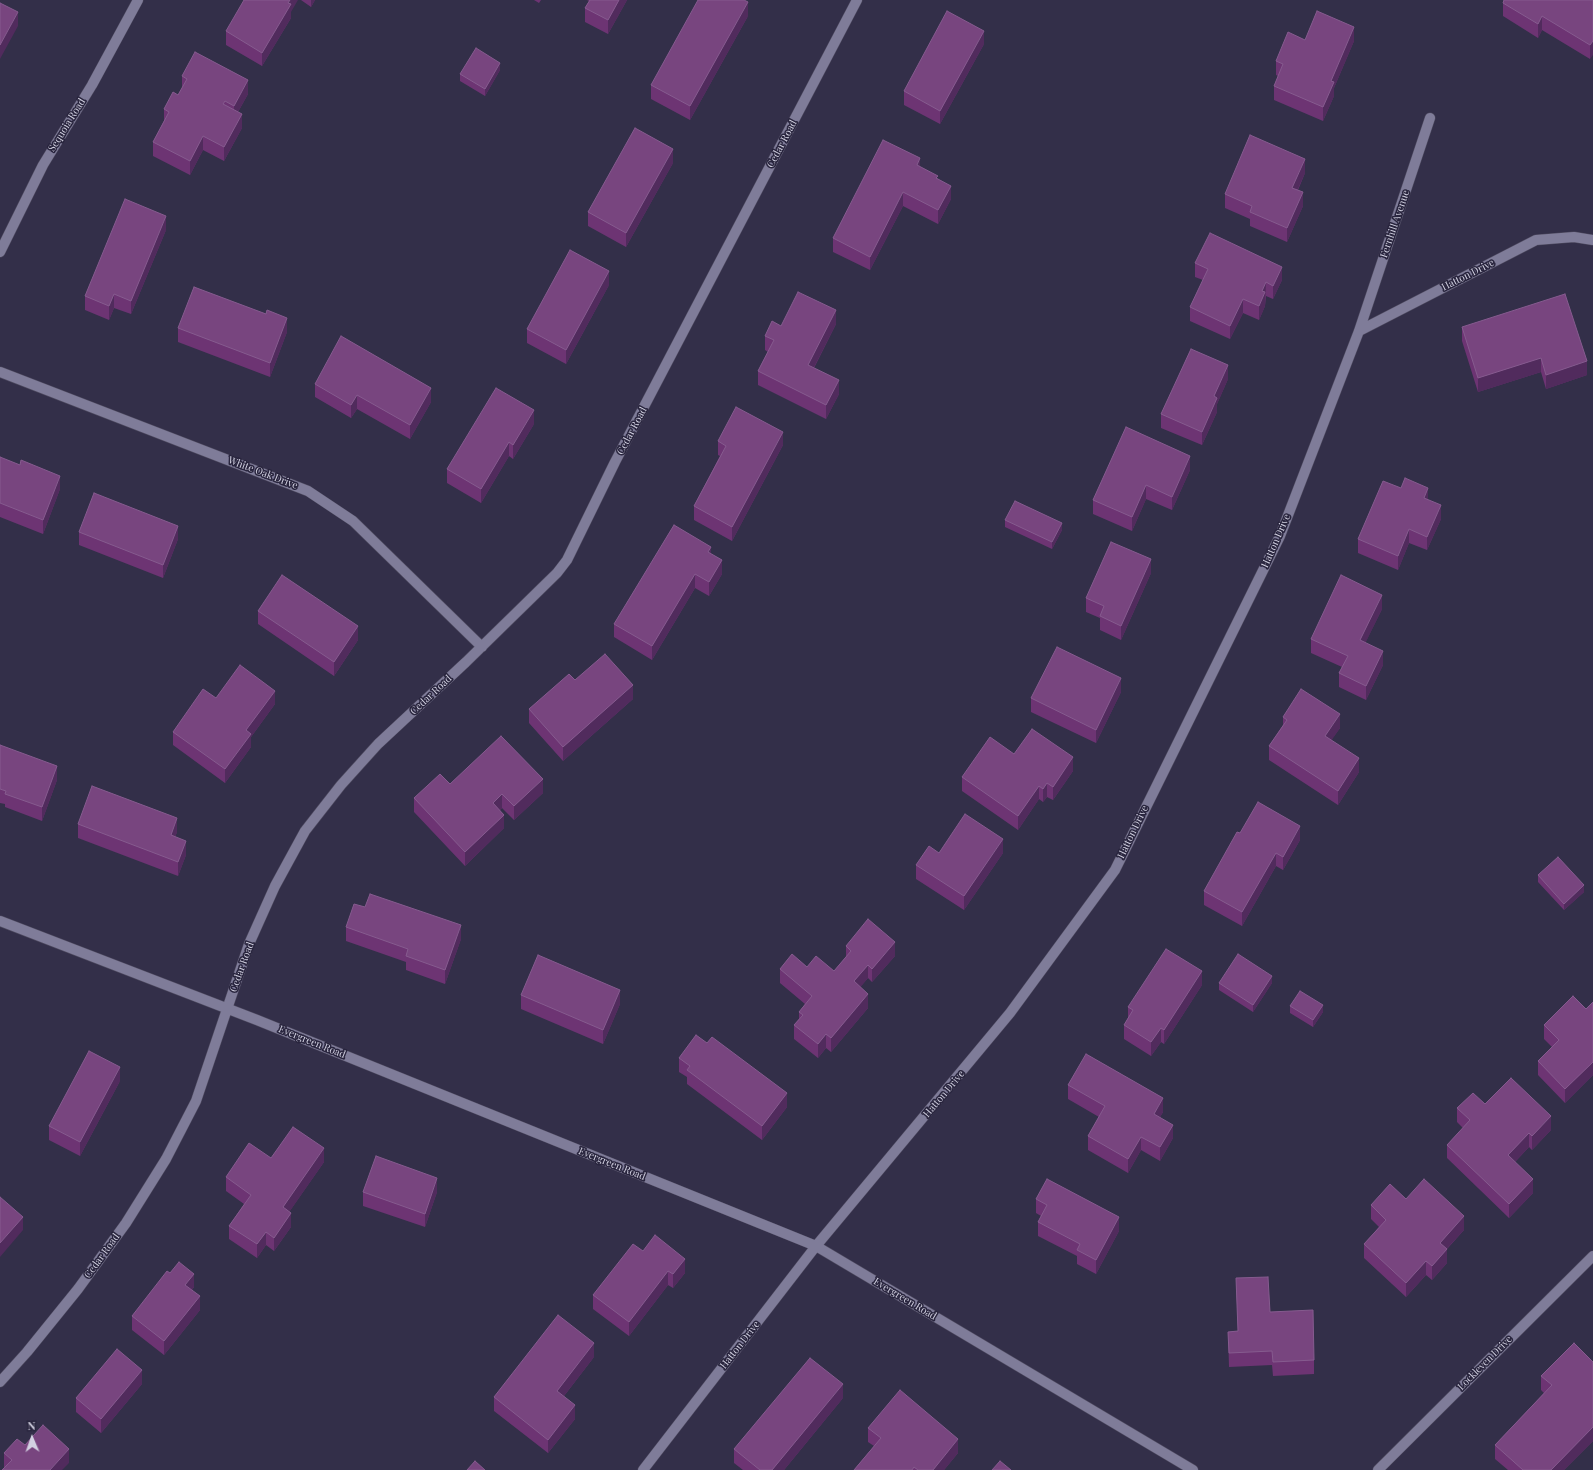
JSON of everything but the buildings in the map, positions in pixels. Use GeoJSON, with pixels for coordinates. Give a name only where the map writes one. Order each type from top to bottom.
{"type":"FeatureCollection","features":[{"type":"Feature","properties":{"kind":"street","name":"Sequoia Road"},"geometry":{"type":"LineString","coordinates":[[0,252],[43,165],[92,85],[138,0]]}},
{"type":"Feature","properties":{"kind":"street","name":"Cedar Road"},"geometry":{"type":"LineString","coordinates":[[0,1382],[27,1352],[78,1289],[126,1223],[166,1159],[196,1101],[249,944],[275,886],[305,831],[341,785],[378,744],[482,647],[557,573],[567,560],[615,462],[857,0]]}},
{"type":"Feature","properties":{"kind":"street","name":"Fernhill Avenue"},"geometry":{"type":"LineString","coordinates":[[1359,331],[1430,118]]}},
{"type":"Feature","properties":{"kind":"street","name":"Hatton Drive"},"geometry":{"type":"LineString","coordinates":[[642,1470],[816,1246],[1010,1013],[1115,870],[1280,536],[1359,331],[1536,240],[1574,237],[1593,240]]}},
{"type":"Feature","properties":{"kind":"street","name":"White Oak Drive"},"geometry":{"type":"LineString","coordinates":[[0,372],[308,491],[353,521],[482,647]]}},
{"type":"Feature","properties":{"kind":"street","name":"Evergreen Road"},"geometry":{"type":"LineString","coordinates":[[0,921],[227,1008],[816,1246],[1193,1470]]}},
{"type":"Feature","properties":{"kind":"street","name":"Lockleven Drive"},"geometry":{"type":"LineString","coordinates":[[1378,1470],[1593,1256]]}}]}
